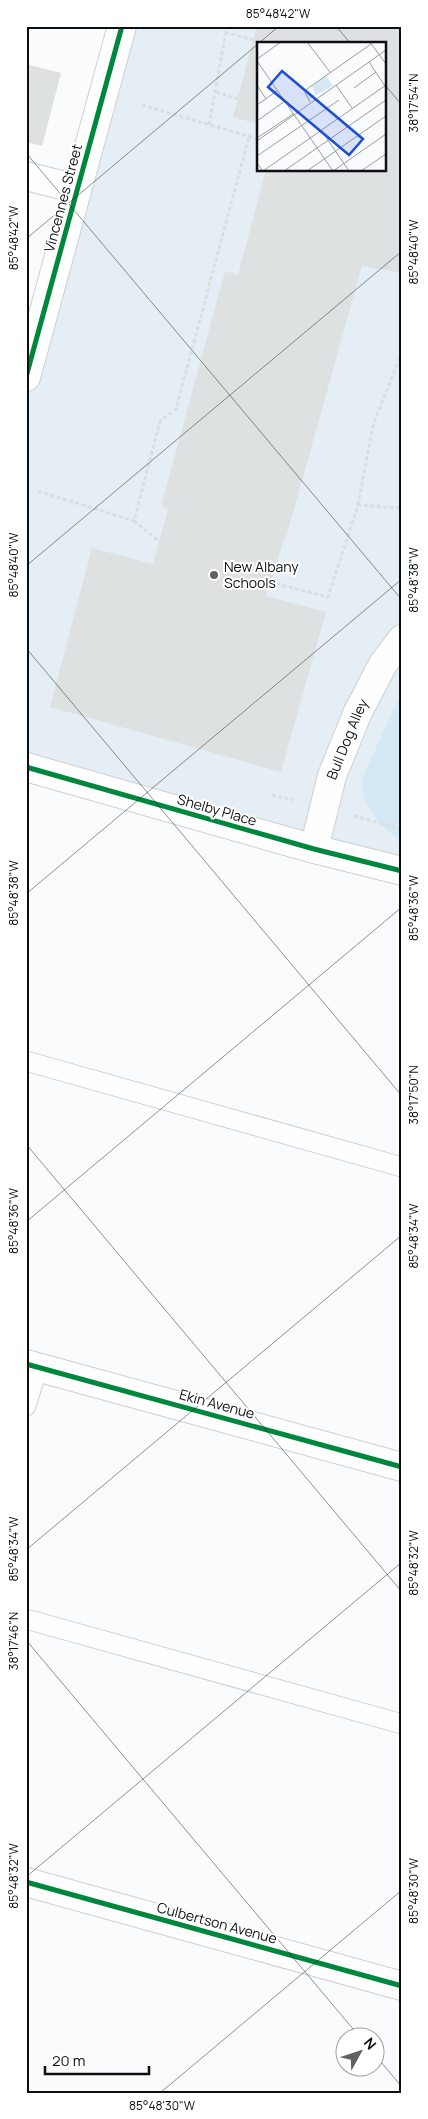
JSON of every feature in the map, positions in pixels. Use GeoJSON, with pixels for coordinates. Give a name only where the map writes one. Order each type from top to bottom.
{"type":"FeatureCollection","features":[{"type":"Feature","properties":{"kind":"street","name":"Vincennes Street"},"geometry":{"type":"LineString","coordinates":[[26,376],[122,26]]}},
{"type":"Feature","properties":{"kind":"street"},"geometry":{"type":"LineString","coordinates":[[26,176],[77,189]]}},
{"type":"Feature","properties":{"kind":"street","name":"Bull Dog Alley"},"geometry":{"type":"LineString","coordinates":[[314,849],[332,776],[357,714],[383,664],[402,640]]}},
{"type":"Feature","properties":{"kind":"street","name":"Shelby Place"},"geometry":{"type":"LineString","coordinates":[[26,767],[314,849],[402,871]]}},
{"type":"Feature","properties":{"kind":"street","name":"Ekin Avenue"},"geometry":{"type":"LineString","coordinates":[[32,1365],[402,1467]]}},
{"type":"Feature","properties":{"kind":"street","name":"Culbertson Avenue"},"geometry":{"type":"LineString","coordinates":[[26,1882],[402,1986]]}},
{"type":"Feature","properties":{"kind":"lane"},"geometry":{"type":"LineString","coordinates":[[26,1061],[402,1167]]}},
{"type":"Feature","properties":{"kind":"lane"},"geometry":{"type":"LineString","coordinates":[[26,1406],[32,1365]]}},
{"type":"Feature","properties":{"kind":"lane"},"geometry":{"type":"LineString","coordinates":[[26,1619],[402,1724]]}},
{"type":"Feature","properties":{"kind":"path"},"geometry":{"type":"LineString","coordinates":[[209,126],[227,26]]}},
{"type":"Feature","properties":{"kind":"path"},"geometry":{"type":"LineString","coordinates":[[225,32],[253,40]]}},
{"type":"Feature","properties":{"kind":"path"},"geometry":{"type":"LineString","coordinates":[[216,92],[238,99]]}},
{"type":"Feature","properties":{"kind":"path"},"geometry":{"type":"LineString","coordinates":[[142,105],[257,139]]}},
{"type":"Feature","properties":{"kind":"path"},"geometry":{"type":"LineString","coordinates":[[134,521],[160,421],[176,409],[249,137]]}},
{"type":"Feature","properties":{"kind":"path"},"geometry":{"type":"LineString","coordinates":[[270,582],[328,597],[358,505],[373,425],[402,352]]}},
{"type":"Feature","properties":{"kind":"path"},"geometry":{"type":"LineString","coordinates":[[38,491],[134,521],[159,541]]}},
{"type":"Feature","properties":{"kind":"path"},"geometry":{"type":"LineString","coordinates":[[358,505],[402,508]]}},
{"type":"Feature","properties":{"kind":"shaded area","name":"New Albany Schools"},"geometry":{"type":"Polygon","coordinates":[[[124,26],[402,26],[402,869],[26,766],[26,385],[124,26]]]}},
{"type":"Feature","properties":{"kind":"shaded area"},"geometry":{"type":"Polygon","coordinates":[[[402,691],[402,842],[386,829],[374,815],[365,798],[362,779],[402,691]]]}},
{"type":"Feature","properties":{"kind":"building"},"geometry":{"type":"Polygon","coordinates":[[[257,26],[402,26],[402,273],[362,266],[286,538],[284,539],[266,596],[326,612],[281,772],[50,707],[92,548],[153,564],[168,509],[161,506],[225,271],[238,275],[266,171],[386,171],[386,42],[257,42],[257,124],[233,117],[257,26]]]}},
{"type":"Feature","properties":{"kind":"building"},"geometry":{"type":"Polygon","coordinates":[[[26,64],[61,73],[42,146],[26,142],[26,64]]]}},
{"type":"Feature","properties":{"kind":"cycle path"},"geometry":{"type":"LineString","coordinates":[[26,377],[122,26]]}},
{"type":"Feature","properties":{"kind":"cycle path"},"geometry":{"type":"LineString","coordinates":[[26,767],[314,849],[402,871]]}},
{"type":"Feature","properties":{"kind":"cycle path"},"geometry":{"type":"LineString","coordinates":[[26,1364],[402,1467]]}},
{"type":"Feature","properties":{"kind":"cycle path"},"geometry":{"type":"LineString","coordinates":[[26,1882],[402,1986]]}},
{"type":"Feature","properties":{"kind":"place","name":"New Albany Schools"},"geometry":{"type":"Point","coordinates":[214,575]}}]}
